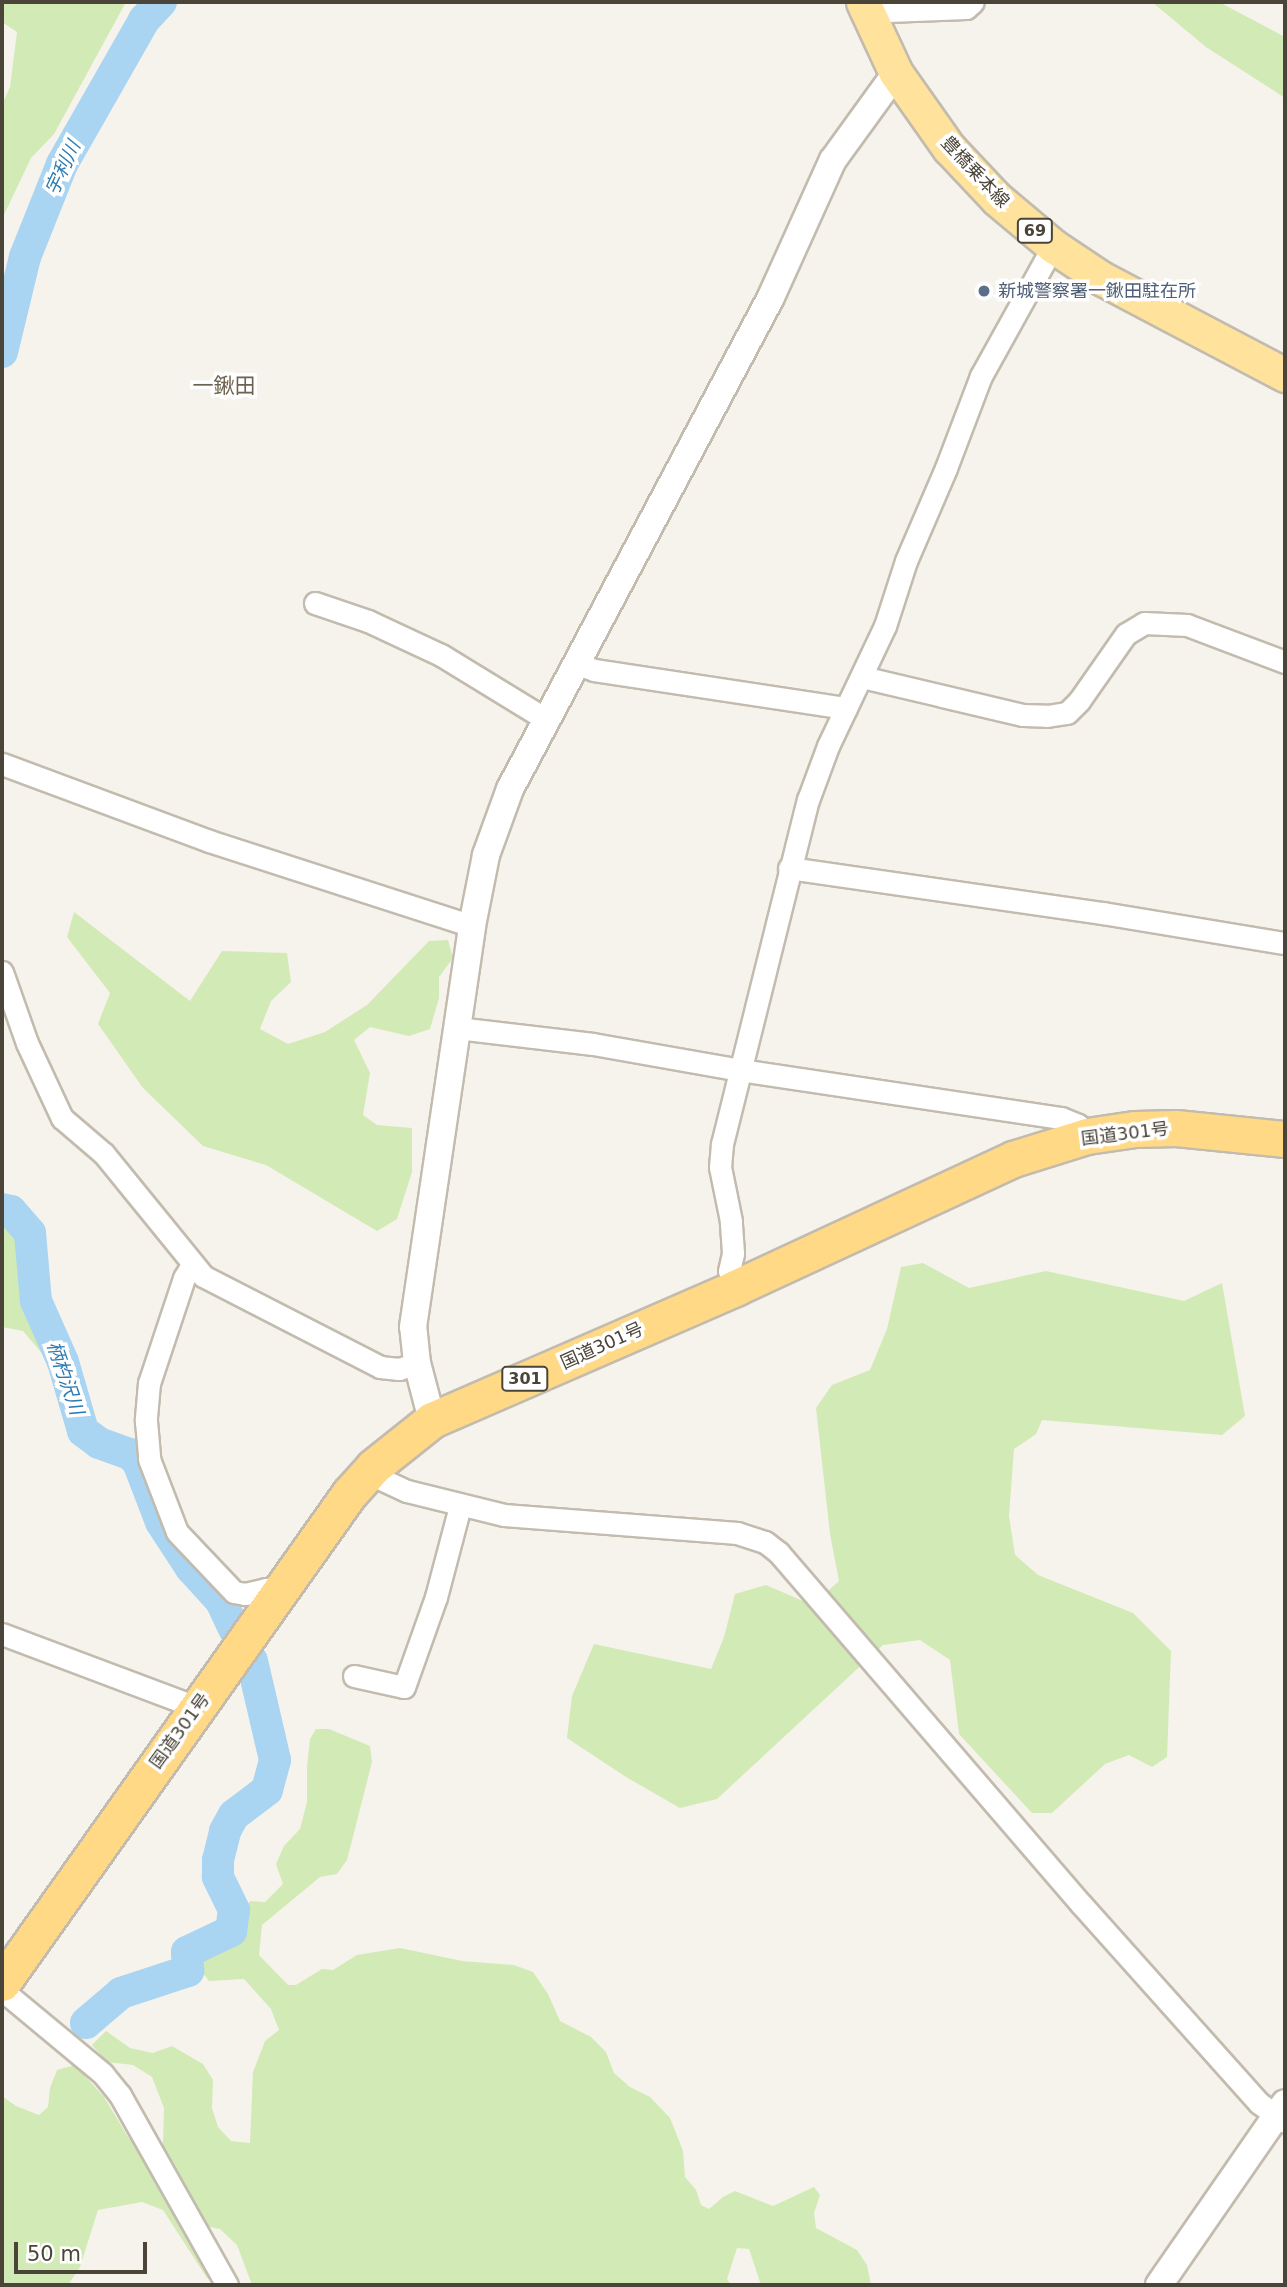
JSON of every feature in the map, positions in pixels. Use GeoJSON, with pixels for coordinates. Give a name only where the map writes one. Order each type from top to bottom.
{"type":"FeatureCollection","features":[{"type":"Feature","properties":{"kind":"highway","name":"国道301号"},"geometry":{"type":"LineString","coordinates":[[2,1983],[349,1494],[373,1467],[432,1420],[735,1288],[1013,1159],[1087,1136],[1176,1128],[1285,1139]]}},
{"type":"Feature","properties":{"kind":"main road","name":"豊橋乗本線"},"geometry":{"type":"LineString","coordinates":[[867,10],[896,74],[949,148],[997,199],[1053,246],[1122,290],[1285,375]]}},
{"type":"Feature","properties":{"kind":"street"},"geometry":{"type":"LineString","coordinates":[[867,10],[966,8],[973,2]]}},
{"type":"Feature","properties":{"kind":"street"},"geometry":{"type":"LineString","coordinates":[[432,1420],[417,1363],[413,1327],[472,926],[486,855],[506,800],[772,297],[833,160],[896,74]]}},
{"type":"Feature","properties":{"kind":"street"},"geometry":{"type":"LineString","coordinates":[[735,1288],[729,1271],[733,1253],[731,1221],[720,1167],[722,1144],[808,800],[846,708],[885,626],[906,561],[946,468],[981,376],[1053,246]]}},
{"type":"Feature","properties":{"kind":"street"},"geometry":{"type":"LineString","coordinates":[[315,603],[368,621],[441,655],[547,720]]}},
{"type":"Feature","properties":{"kind":"street"},"geometry":{"type":"LineString","coordinates":[[862,677],[1023,715],[1047,716],[1067,713],[1079,701],[1126,635],[1144,623],[1187,625],[1285,662]]}},
{"type":"Feature","properties":{"kind":"street"},"geometry":{"type":"LineString","coordinates":[[577,664],[594,670],[846,708]]}},
{"type":"Feature","properties":{"kind":"street"},"geometry":{"type":"LineString","coordinates":[[2,764],[209,841],[472,926]]}},
{"type":"Feature","properties":{"kind":"street"},"geometry":{"type":"LineString","coordinates":[[789,868],[1103,913],[1285,943]]}},
{"type":"Feature","properties":{"kind":"street"},"geometry":{"type":"LineString","coordinates":[[2,972],[27,1042],[62,1118],[104,1154],[202,1276],[380,1367],[399,1368],[417,1363]]}},
{"type":"Feature","properties":{"kind":"street"},"geometry":{"type":"LineString","coordinates":[[457,1028],[593,1044],[740,1070],[1060,1118],[1078,1125],[1087,1136]]}},
{"type":"Feature","properties":{"kind":"street"},"geometry":{"type":"LineString","coordinates":[[192,1265],[184,1278],[149,1383],[146,1421],[149,1459],[177,1532],[234,1592],[245,1594],[266,1589],[274,1597]]}},
{"type":"Feature","properties":{"kind":"street"},"geometry":{"type":"LineString","coordinates":[[373,1467],[383,1480],[393,1485],[460,1506],[505,1515],[737,1533],[765,1542],[779,1553],[1081,1904],[1259,2103],[1282,2113],[1159,2285]]}},
{"type":"Feature","properties":{"kind":"street"},"geometry":{"type":"LineString","coordinates":[[354,1676],[404,1687],[436,1598],[460,1506]]}},
{"type":"Feature","properties":{"kind":"street"},"geometry":{"type":"LineString","coordinates":[[2,1634],[186,1703],[195,1710]]}},
{"type":"Feature","properties":{"kind":"street"},"geometry":{"type":"LineString","coordinates":[[2,1990],[103,2074],[120,2095],[227,2285]]}},
{"type":"Feature","properties":{"kind":"green space"},"geometry":{"type":"Polygon","coordinates":[[[2,2],[126,2],[54,134],[31,158],[2,219],[2,105],[10,87],[17,32],[2,22],[2,2]]]}},
{"type":"Feature","properties":{"kind":"green space"},"geometry":{"type":"Polygon","coordinates":[[[1152,2],[1219,2],[1285,37],[1285,98],[1206,47],[1152,2]]]}},
{"type":"Feature","properties":{"kind":"green space"},"geometry":{"type":"Polygon","coordinates":[[[74,912],[190,1001],[222,951],[287,953],[291,982],[271,1001],[260,1029],[288,1044],[325,1032],[367,1005],[429,941],[448,940],[453,958],[439,977],[439,998],[430,1029],[409,1036],[370,1027],[354,1040],[370,1073],[363,1115],[377,1125],[412,1128],[412,1172],[397,1219],[377,1231],[266,1165],[203,1146],[143,1088],[98,1024],[110,993],[67,937],[74,912]]]}},
{"type":"Feature","properties":{"kind":"green space"},"geometry":{"type":"Polygon","coordinates":[[[3,1219],[28,1260],[32,1303],[50,1343],[46,1358],[23,1331],[2,1327],[3,1219]]]}},
{"type":"Feature","properties":{"kind":"green space"},"geometry":{"type":"Polygon","coordinates":[[[923,1263],[969,1288],[1046,1271],[1184,1301],[1222,1283],[1245,1416],[1222,1435],[1042,1420],[1036,1434],[1014,1449],[1009,1516],[1015,1555],[1038,1575],[1133,1613],[1171,1651],[1167,1757],[1152,1767],[1129,1755],[1105,1764],[1052,1813],[1032,1813],[959,1734],[950,1660],[920,1640],[883,1645],[717,1799],[680,1808],[567,1738],[572,1696],[594,1644],[711,1669],[724,1637],[735,1594],[766,1585],[812,1605],[839,1581],[830,1534],[816,1408],[832,1385],[870,1370],[887,1329],[901,1267],[923,1263]]]}},
{"type":"Feature","properties":{"kind":"green space"},"geometry":{"type":"Polygon","coordinates":[[[316,1729],[329,1729],[370,1746],[372,1762],[347,1860],[337,1874],[320,1877],[262,1925],[259,1955],[288,1985],[296,1985],[322,1969],[333,1970],[357,1955],[400,1948],[462,1961],[514,1965],[533,1972],[548,1994],[560,2021],[591,2037],[606,2052],[614,2073],[630,2087],[650,2097],[670,2118],[683,2151],[685,2177],[696,2190],[701,2205],[709,2209],[735,2191],[773,2206],[814,2187],[820,2195],[814,2213],[816,2228],[857,2250],[867,2265],[871,2285],[761,2285],[749,2249],[737,2248],[727,2279],[731,2285],[252,2285],[237,2245],[220,2229],[210,2227],[195,2239],[216,2280],[207,2278],[163,2210],[142,2202],[98,2210],[80,2267],[68,2285],[2,2285],[2,2096],[16,2106],[39,2115],[48,2107],[50,2088],[57,2070],[75,2065],[104,2097],[128,2137],[144,2153],[163,2143],[164,2108],[152,2077],[133,2065],[107,2062],[92,2045],[106,2031],[130,2048],[153,2053],[172,2046],[203,2064],[213,2080],[212,2108],[218,2127],[231,2141],[250,2143],[253,2072],[265,2041],[279,2030],[271,2009],[244,1979],[209,1981],[200,1969],[208,1952],[228,1943],[250,1901],[265,1902],[283,1884],[276,1864],[284,1846],[300,1829],[307,1802],[310,1739],[316,1729]]]}},
{"type":"Feature","properties":{"kind":"waterway","name":"宇利川"},"geometry":{"type":"LineString","coordinates":[[2,352],[25,257],[62,164],[144,20],[161,2]]}},
{"type":"Feature","properties":{"kind":"waterway","name":"柄杓沢川"},"geometry":{"type":"LineString","coordinates":[[2,1209],[11,1211],[30,1233],[36,1301],[63,1362],[83,1431],[99,1443],[130,1454],[138,1462],[161,1522],[191,1568],[221,1601],[234,1629]]}},
{"type":"Feature","properties":{"kind":"waterway","name":"柄杓沢川"},"geometry":{"type":"LineString","coordinates":[[86,2023],[121,1993],[188,1971],[187,1952],[231,1931],[234,1910],[218,1877],[218,1860],[225,1831],[234,1815],[267,1790],[275,1760],[252,1661]]}},
{"type":"Feature","properties":{"kind":"place","name":"新城警察署一鍬田駐在所"},"geometry":{"type":"Point","coordinates":[984,291]}},
{"type":"Feature","properties":{"kind":"district","name":"一鍬田"},"geometry":{"type":"Point","coordinates":[224,386]}}]}
